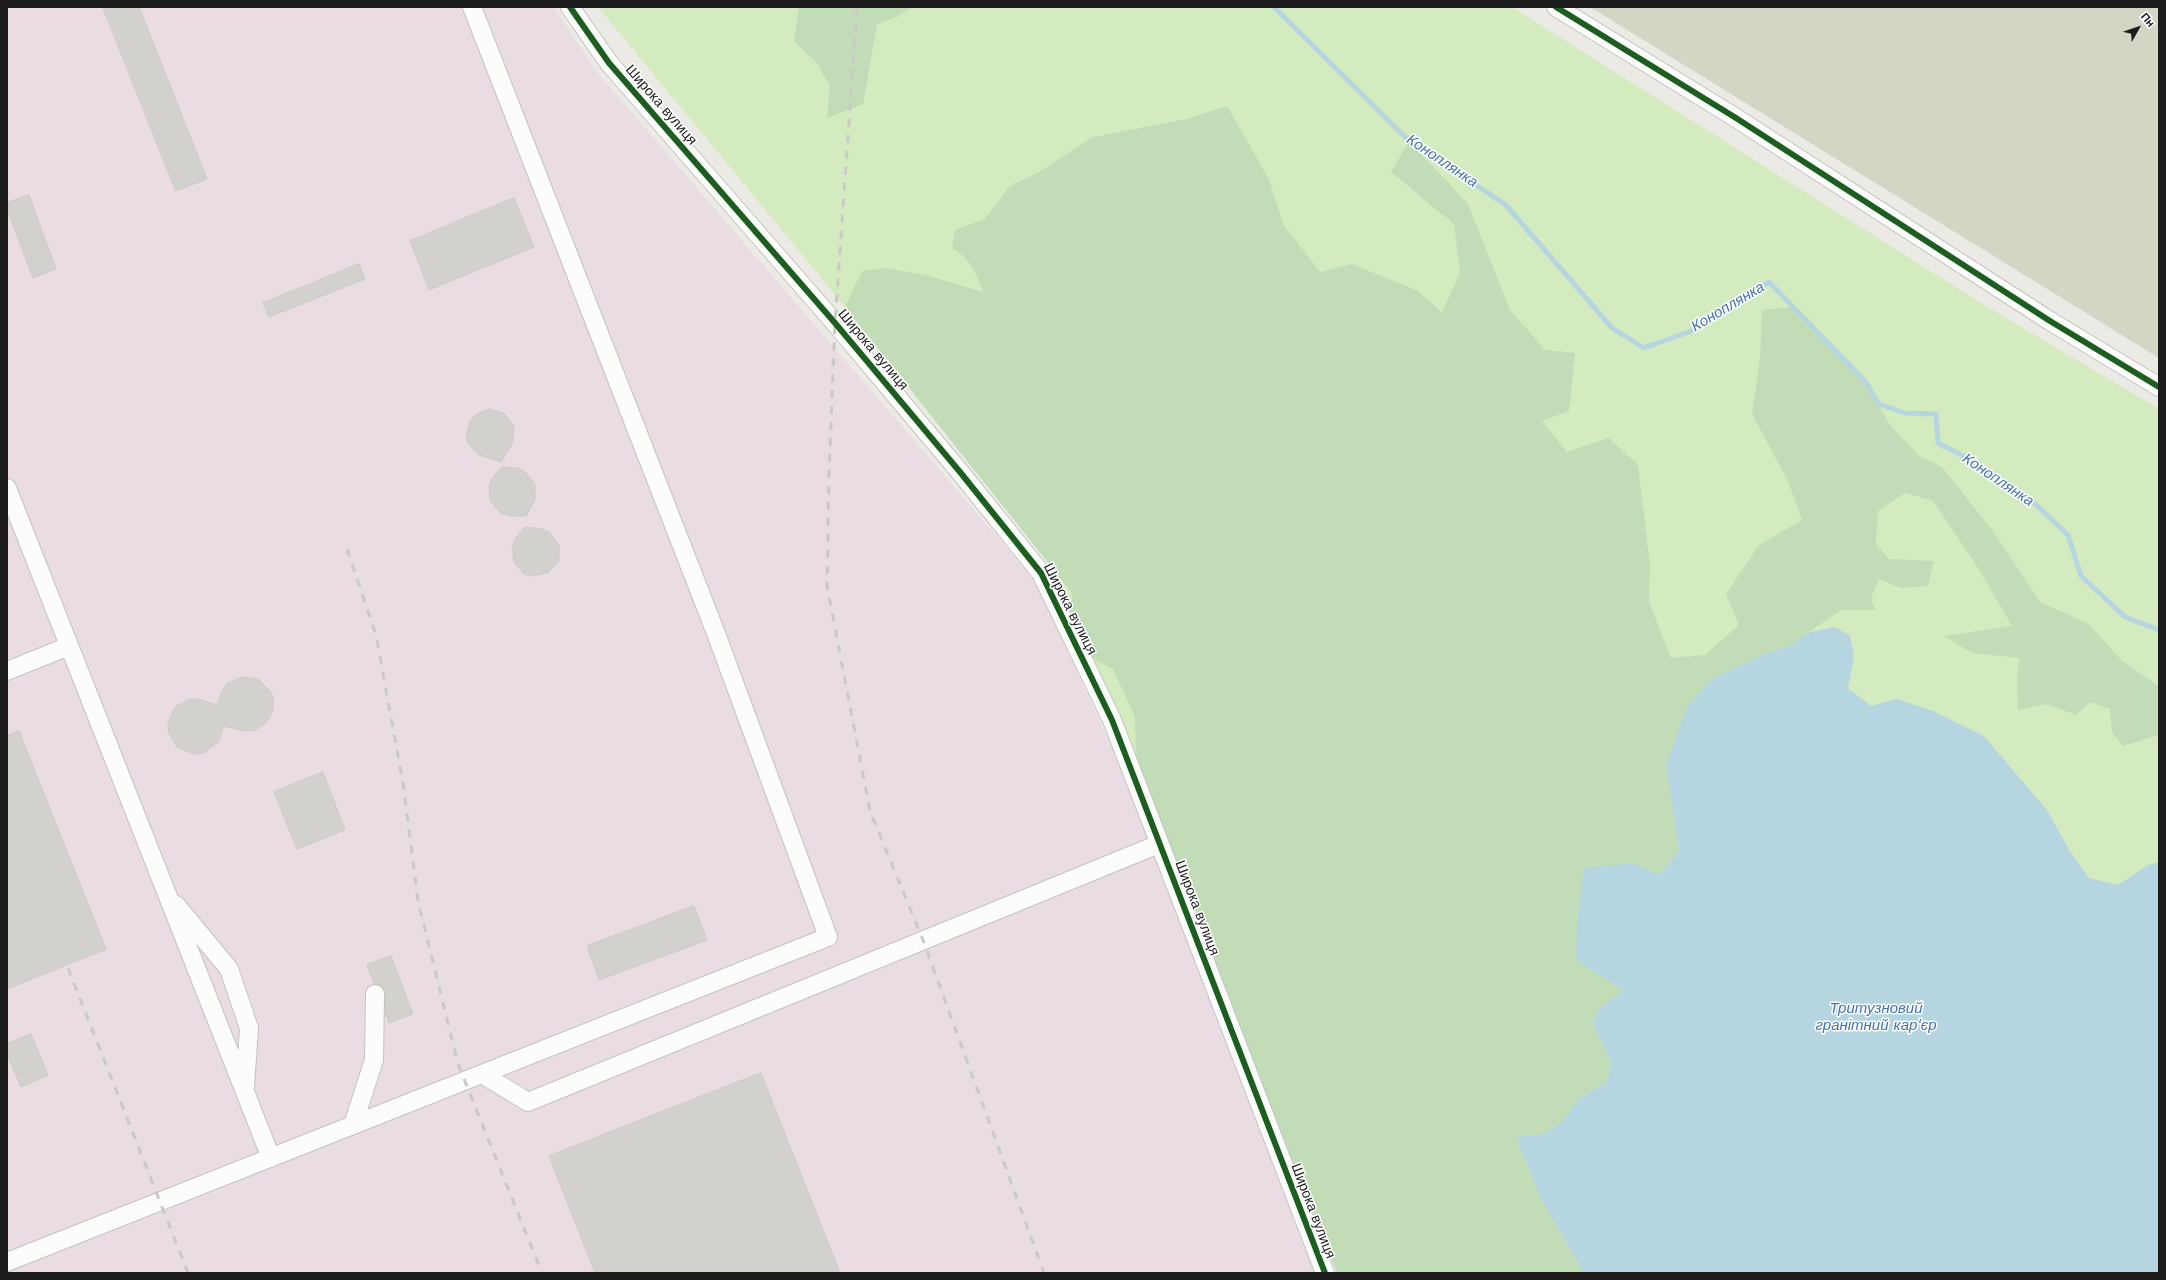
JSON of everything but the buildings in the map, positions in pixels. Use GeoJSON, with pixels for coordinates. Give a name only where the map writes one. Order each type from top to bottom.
{"type":"FeatureCollection","features":[{"type":"Feature","properties":{"kind":"street"},"geometry":{"type":"LineString","coordinates":[[7,1262],[828,937],[714,628],[472,7]]}},
{"type":"Feature","properties":{"kind":"street","name":"Широка вулиця"},"geometry":{"type":"LineString","coordinates":[[570,7],[609,63],[836,323],[960,472],[1041,573],[1112,720],[1324,1273]]}},
{"type":"Feature","properties":{"kind":"street"},"geometry":{"type":"LineString","coordinates":[[1556,7],[1736,118],[2050,321],[2159,387]]}},
{"type":"Feature","properties":{"kind":"street"},"geometry":{"type":"LineString","coordinates":[[7,488],[271,1158]]}},
{"type":"Feature","properties":{"kind":"street"},"geometry":{"type":"LineString","coordinates":[[7,671],[69,646]]}},
{"type":"Feature","properties":{"kind":"street"},"geometry":{"type":"LineString","coordinates":[[482,1074],[528,1102],[1159,844]]}},
{"type":"Feature","properties":{"kind":"street"},"geometry":{"type":"LineString","coordinates":[[166,893],[230,969],[249,1028],[244,1092]]}},
{"type":"Feature","properties":{"kind":"street"},"geometry":{"type":"LineString","coordinates":[[353,1125],[374,1060],[375,994]]}},
{"type":"Feature","properties":{"kind":"shaded area"},"geometry":{"type":"Polygon","coordinates":[[[7,7],[554,7],[596,71],[1036,582],[1152,835],[1318,1273],[7,1273],[7,7]]]}},
{"type":"Feature","properties":{"kind":"shaded area"},"geometry":{"type":"Polygon","coordinates":[[[1590,7],[2159,7],[2159,358],[1590,7]]]}},
{"type":"Feature","properties":{"kind":"green space"},"geometry":{"type":"Polygon","coordinates":[[[598,7],[1512,7],[1981,303],[2159,409],[2159,1273],[1337,1273],[1054,570],[823,280],[598,7]]]}},
{"type":"Feature","properties":{"kind":"green space"},"geometry":{"type":"Polygon","coordinates":[[[799,7],[913,7],[898,16],[877,25],[863,104],[827,118],[830,86],[816,62],[794,41],[799,7]]]}},
{"type":"Feature","properties":{"kind":"green space"},"geometry":{"type":"Polygon","coordinates":[[[1227,106],[1269,179],[1283,224],[1320,272],[1352,264],[1416,290],[1442,312],[1460,273],[1454,224],[1391,172],[1409,141],[1468,204],[1510,310],[1545,350],[1575,353],[1569,411],[1542,421],[1567,452],[1609,438],[1638,465],[1650,565],[1649,602],[1671,658],[1705,655],[1739,625],[1726,594],[1759,545],[1802,520],[1788,481],[1752,414],[1760,358],[1762,310],[1793,307],[1865,381],[1890,425],[1918,455],[1942,467],[1992,530],[2040,602],[2089,624],[2121,660],[2159,687],[2159,737],[2155,736],[2123,746],[2112,732],[2110,709],[2090,702],[2076,715],[2047,704],[2018,710],[2017,680],[2019,658],[1972,653],[1944,636],[2012,626],[1980,571],[1933,501],[1905,493],[1878,511],[1876,544],[1889,559],[1934,561],[1928,586],[1901,588],[1879,579],[1871,598],[1875,610],[1841,610],[1787,647],[1766,653],[1712,679],[1666,765],[1679,851],[1659,875],[1633,863],[1623,990],[1600,1008],[1592,1023],[1611,1062],[1607,1081],[1580,1098],[1564,1121],[1543,1134],[1516,1137],[1540,1197],[1584,1273],[1337,1273],[1136,773],[1135,717],[1113,669],[1088,656],[1071,614],[1072,593],[845,307],[862,271],[886,268],[929,276],[983,292],[972,266],[963,256],[952,248],[955,230],[985,219],[1010,186],[1039,172],[1093,137],[1187,119],[1227,106]]]}},
{"type":"Feature","properties":{"kind":"water","name":"Тритузновий гранітний кар'єр"},"geometry":{"type":"Polygon","coordinates":[[[1835,627],[1850,636],[1854,656],[1848,688],[1871,706],[1897,699],[1933,711],[1984,736],[2047,810],[2071,853],[2089,878],[2118,885],[2148,865],[2159,862],[2159,1273],[1584,1273],[1540,1197],[1516,1137],[1543,1134],[1563,1121],[1580,1098],[1607,1081],[1611,1062],[1592,1023],[1600,1008],[1623,990],[1576,960],[1577,921],[1584,868],[1633,863],[1659,875],[1679,851],[1666,765],[1687,707],[1712,679],[1766,653],[1787,647],[1810,632],[1835,627]]]}},
{"type":"Feature","properties":{"kind":"waterway","name":"Коноплянка"},"geometry":{"type":"LineString","coordinates":[[1274,7],[1409,141],[1505,204],[1612,328],[1644,348],[1694,330],[1769,282],[1865,381],[1879,404],[1905,413],[1936,414],[1938,443],[1977,463],[2028,497],[2068,535],[2081,576],[2125,617],[2159,630]]}},
{"type":"Feature","properties":{"kind":"railway"},"geometry":{"type":"LineString","coordinates":[[857,7],[835,323],[829,472],[827,586],[870,811],[923,940],[1044,1273]]}},
{"type":"Feature","properties":{"kind":"railway"},"geometry":{"type":"LineString","coordinates":[[347,549],[376,635],[403,783],[418,901],[458,1064],[542,1273]]}},
{"type":"Feature","properties":{"kind":"railway"},"geometry":{"type":"LineString","coordinates":[[68,968],[188,1273]]}},
{"type":"Feature","properties":{"kind":"cycle path"},"geometry":{"type":"LineString","coordinates":[[570,7],[609,63],[835,323],[960,472],[1041,573],[1112,720],[1325,1273]]}},
{"type":"Feature","properties":{"kind":"cycle path"},"geometry":{"type":"LineString","coordinates":[[1556,7],[1736,118],[2050,321],[2159,387]]}}]}
